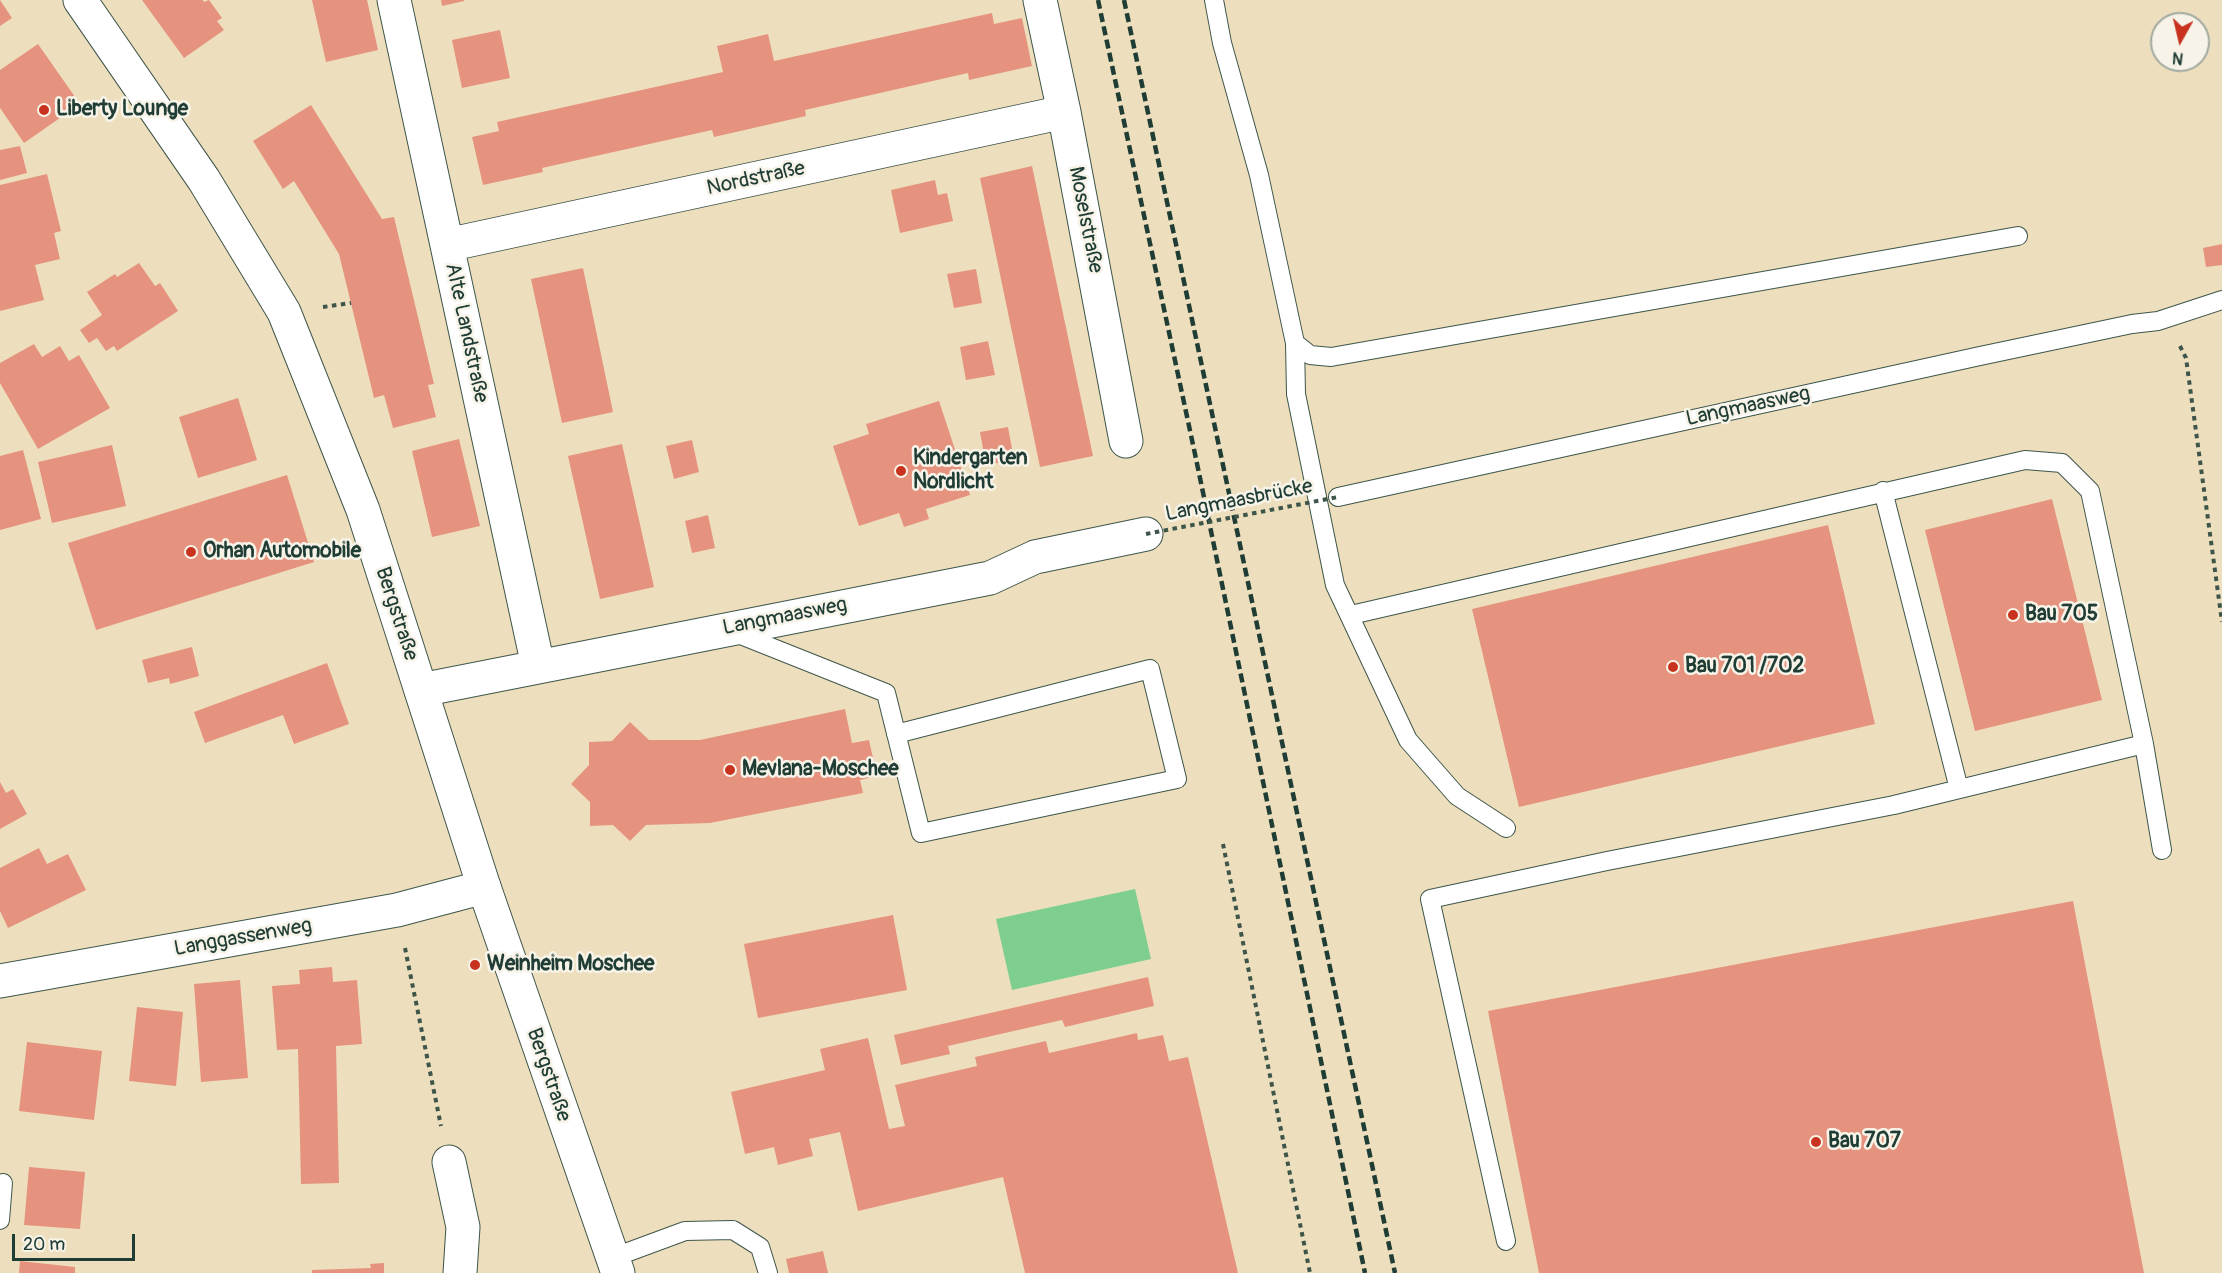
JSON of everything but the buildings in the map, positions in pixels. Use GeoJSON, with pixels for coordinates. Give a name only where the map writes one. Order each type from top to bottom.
{"type":"FeatureCollection","features":[{"type":"Feature","properties":{"kind":"street","name":"Bergstraße"},"geometry":{"type":"LineString","coordinates":[[80,0],[204,180],[284,312],[363,510],[484,887],[615,1266]]}},
{"type":"Feature","properties":{"kind":"street","name":"Alte Landstraße"},"geometry":{"type":"LineString","coordinates":[[394,0],[538,666]]}},
{"type":"Feature","properties":{"kind":"street","name":"Moselstraße"},"geometry":{"type":"LineString","coordinates":[[1040,0],[1064,112],[1126,441]]}},
{"type":"Feature","properties":{"kind":"street","name":"Nordstraße"},"geometry":{"type":"LineString","coordinates":[[447,245],[1064,112]]}},
{"type":"Feature","properties":{"kind":"street","name":"Langmaasweg"},"geometry":{"type":"LineString","coordinates":[[421,690],[990,578],[1035,558],[1146,534]]}},
{"type":"Feature","properties":{"kind":"street","name":"Langgassenweg"},"geometry":{"type":"LineString","coordinates":[[0,981],[397,910],[484,887]]}},
{"type":"Feature","properties":{"kind":"street"},"geometry":{"type":"LineString","coordinates":[[449,1162],[463,1227],[460,1273]]}},
{"type":"Feature","properties":{"kind":"lane"},"geometry":{"type":"LineString","coordinates":[[1214,0],[1222,43],[1259,175],[1295,342],[1296,394],[1335,585],[1408,740],[1456,796],[1506,828]]}},
{"type":"Feature","properties":{"kind":"lane"},"geometry":{"type":"LineString","coordinates":[[1295,342],[1310,355],[1331,357],[2018,236]]}},
{"type":"Feature","properties":{"kind":"lane","name":"Langmaasweg"},"geometry":{"type":"LineString","coordinates":[[1338,497],[1980,356],[2132,324],[2158,321],[2222,300]]}},
{"type":"Feature","properties":{"kind":"lane"},"geometry":{"type":"LineString","coordinates":[[1351,615],[2025,460],[2062,463],[2090,491],[2144,744],[2162,850]]}},
{"type":"Feature","properties":{"kind":"lane"},"geometry":{"type":"LineString","coordinates":[[1883,491],[1959,789]]}},
{"type":"Feature","properties":{"kind":"lane"},"geometry":{"type":"LineString","coordinates":[[726,629],[886,693],[896,734],[921,833],[1177,779],[1150,669],[896,734]]}},
{"type":"Feature","properties":{"kind":"lane"},"geometry":{"type":"LineString","coordinates":[[1506,1241],[1430,899],[1894,805],[2144,744]]}},
{"type":"Feature","properties":{"kind":"lane"},"geometry":{"type":"LineString","coordinates":[[0,1220],[3,1183]]}},
{"type":"Feature","properties":{"kind":"lane"},"geometry":{"type":"LineString","coordinates":[[615,1266],[685,1231],[733,1230],[760,1247],[768,1273]]}},
{"type":"Feature","properties":{"kind":"path"},"geometry":{"type":"LineString","coordinates":[[2158,321],[2174,334],[2186,358],[2222,622]]}},
{"type":"Feature","properties":{"kind":"path","name":"Langmaasbrücke"},"geometry":{"type":"LineString","coordinates":[[1146,534],[1338,497]]}},
{"type":"Feature","properties":{"kind":"path"},"geometry":{"type":"LineString","coordinates":[[1223,844],[1310,1273]]}},
{"type":"Feature","properties":{"kind":"path"},"geometry":{"type":"LineString","coordinates":[[397,910],[449,1162]]}},
{"type":"Feature","properties":{"kind":"green space"},"geometry":{"type":"Polygon","coordinates":[[[1135,889],[1151,959],[1012,990],[996,919],[1135,889]]]}},
{"type":"Feature","properties":{"kind":"railway"},"geometry":{"type":"LineString","coordinates":[[1098,0],[1365,1273]]}},
{"type":"Feature","properties":{"kind":"railway"},"geometry":{"type":"LineString","coordinates":[[1124,0],[1395,1273]]}},
{"type":"Feature","properties":{"kind":"place","name":"Liberty Lounge"},"geometry":{"type":"Point","coordinates":[44,110]}},
{"type":"Feature","properties":{"kind":"place","name":"Kindergarten Nordlicht"},"geometry":{"type":"Point","coordinates":[901,471]}},
{"type":"Feature","properties":{"kind":"place","name":"Orhan Automobile"},"geometry":{"type":"Point","coordinates":[191,552]}},
{"type":"Feature","properties":{"kind":"place","name":"Bau 705"},"geometry":{"type":"Point","coordinates":[2013,615]}},
{"type":"Feature","properties":{"kind":"place","name":"Bau 701 /702"},"geometry":{"type":"Point","coordinates":[1673,667]}},
{"type":"Feature","properties":{"kind":"place","name":"Mevlana-Moschee"},"geometry":{"type":"Point","coordinates":[730,770]}},
{"type":"Feature","properties":{"kind":"place","name":"Weinheim Moschee"},"geometry":{"type":"Point","coordinates":[475,965]}},
{"type":"Feature","properties":{"kind":"place","name":"Bau 707"},"geometry":{"type":"Point","coordinates":[1816,1142]}}]}
